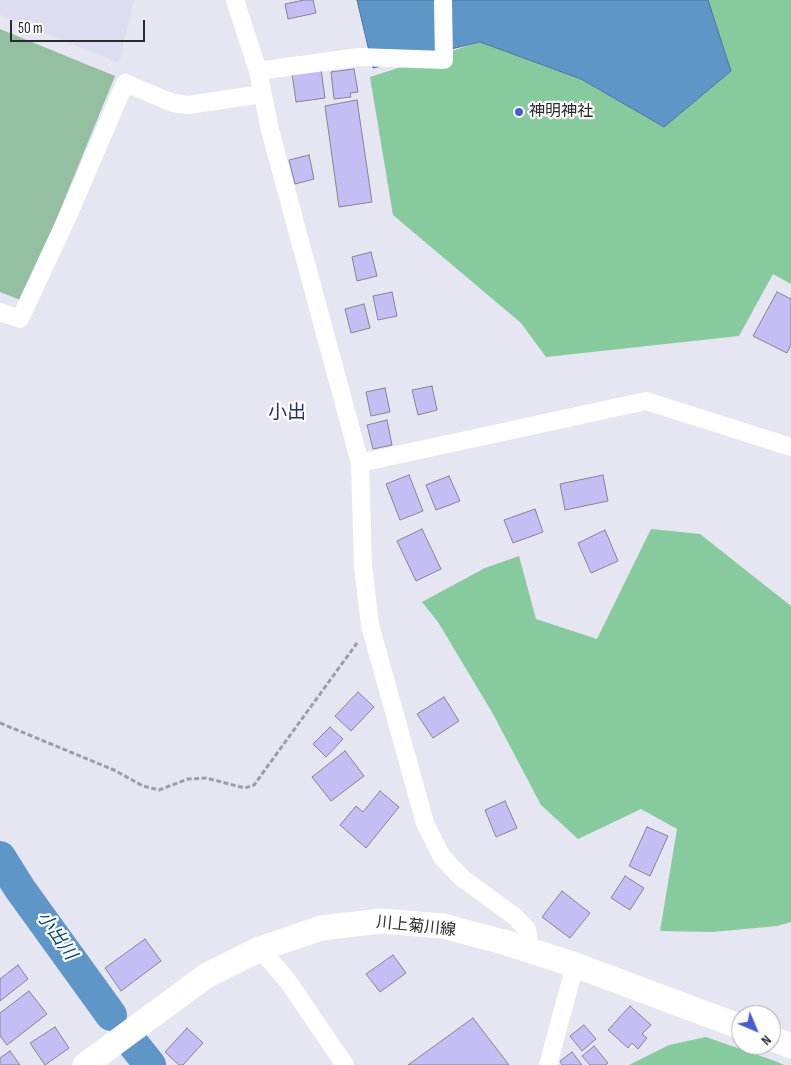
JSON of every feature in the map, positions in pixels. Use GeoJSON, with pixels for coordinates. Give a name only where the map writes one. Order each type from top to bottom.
{"type":"FeatureCollection","features":[{"type":"Feature","properties":{"kind":"main road","name":"川上菊川線"},"geometry":{"type":"LineString","coordinates":[[85,1065],[206,976],[260,949],[321,928],[381,921],[443,926],[507,943],[575,965],[731,1023]]}},
{"type":"Feature","properties":{"kind":"street"},"geometry":{"type":"LineString","coordinates":[[236,0],[258,71],[270,130],[360,464],[363,566],[370,625],[422,814],[442,857],[462,878],[514,916],[527,929],[531,952]]}},
{"type":"Feature","properties":{"kind":"street"},"geometry":{"type":"LineString","coordinates":[[258,71],[359,57],[444,60],[443,0]]}},
{"type":"Feature","properties":{"kind":"street"},"geometry":{"type":"LineString","coordinates":[[0,312],[20,319],[68,216],[125,83],[173,103],[188,105],[262,94]]}},
{"type":"Feature","properties":{"kind":"street"},"geometry":{"type":"LineString","coordinates":[[360,464],[646,401],[791,447]]}},
{"type":"Feature","properties":{"kind":"street"},"geometry":{"type":"LineString","coordinates":[[260,949],[288,980],[345,1065]]}},
{"type":"Feature","properties":{"kind":"street"},"geometry":{"type":"LineString","coordinates":[[548,1065],[575,965]]}},
{"type":"Feature","properties":{"kind":"path"},"geometry":{"type":"LineString","coordinates":[[0,723],[114,770],[143,786],[159,790],[188,779],[206,778],[245,788],[254,785],[370,625]]}},
{"type":"Feature","properties":{"kind":"shaded area"},"geometry":{"type":"Polygon","coordinates":[[[0,0],[134,0],[119,63],[0,15],[0,0]]]}},
{"type":"Feature","properties":{"kind":"green space"},"geometry":{"type":"Polygon","coordinates":[[[708,0],[791,0],[791,284],[773,274],[739,336],[546,357],[521,323],[393,215],[370,77],[480,42],[581,79],[664,127],[731,71],[708,0]]]}},
{"type":"Feature","properties":{"kind":"green space"},"geometry":{"type":"Polygon","coordinates":[[[0,29],[115,76],[23,301],[0,292],[0,29]]]}},
{"type":"Feature","properties":{"kind":"green space"},"geometry":{"type":"Polygon","coordinates":[[[651,529],[700,534],[791,606],[791,922],[777,926],[713,932],[660,931],[677,829],[641,809],[578,839],[541,805],[493,714],[438,622],[422,602],[485,568],[519,556],[536,619],[597,639],[651,529]]]}},
{"type":"Feature","properties":{"kind":"green space"},"geometry":{"type":"Polygon","coordinates":[[[706,1037],[731,1046],[731,1055],[758,1055],[784,1065],[629,1065],[669,1045],[706,1037]]]}},
{"type":"Feature","properties":{"kind":"water"},"geometry":{"type":"Polygon","coordinates":[[[357,0],[708,0],[731,71],[664,127],[581,79],[480,42],[373,68],[357,0]]]}},
{"type":"Feature","properties":{"kind":"building"},"geometry":{"type":"Polygon","coordinates":[[[313,0],[316,13],[288,19],[285,4],[313,0]]]}},
{"type":"Feature","properties":{"kind":"building"},"geometry":{"type":"Polygon","coordinates":[[[321,69],[325,98],[296,102],[292,73],[321,69]]]}},
{"type":"Feature","properties":{"kind":"building"},"geometry":{"type":"Polygon","coordinates":[[[354,69],[358,92],[350,93],[351,97],[334,99],[331,72],[354,69]]]}},
{"type":"Feature","properties":{"kind":"building"},"geometry":{"type":"Polygon","coordinates":[[[357,100],[372,202],[339,207],[325,106],[357,100]]]}},
{"type":"Feature","properties":{"kind":"building"},"geometry":{"type":"Polygon","coordinates":[[[309,155],[314,179],[295,184],[289,160],[309,155]]]}},
{"type":"Feature","properties":{"kind":"building"},"geometry":{"type":"Polygon","coordinates":[[[371,252],[377,276],[357,281],[352,257],[371,252]]]}},
{"type":"Feature","properties":{"kind":"building"},"geometry":{"type":"Polygon","coordinates":[[[392,292],[397,316],[378,320],[373,296],[392,292]]]}},
{"type":"Feature","properties":{"kind":"building"},"geometry":{"type":"Polygon","coordinates":[[[777,292],[791,299],[791,345],[787,353],[753,336],[777,292]]]}},
{"type":"Feature","properties":{"kind":"building"},"geometry":{"type":"Polygon","coordinates":[[[364,304],[370,328],[351,333],[345,309],[364,304]]]}},
{"type":"Feature","properties":{"kind":"building"},"geometry":{"type":"Polygon","coordinates":[[[432,386],[437,410],[418,415],[412,390],[432,386]]]}},
{"type":"Feature","properties":{"kind":"building"},"geometry":{"type":"Polygon","coordinates":[[[385,388],[390,412],[371,416],[366,392],[385,388]]]}},
{"type":"Feature","properties":{"kind":"building"},"geometry":{"type":"Polygon","coordinates":[[[387,420],[392,445],[373,449],[367,425],[387,420]]]}},
{"type":"Feature","properties":{"kind":"building"},"geometry":{"type":"Polygon","coordinates":[[[409,475],[423,511],[400,520],[386,484],[409,475]]]}},
{"type":"Feature","properties":{"kind":"building"},"geometry":{"type":"Polygon","coordinates":[[[603,475],[608,501],[565,510],[560,484],[603,475]]]}},
{"type":"Feature","properties":{"kind":"building"},"geometry":{"type":"Polygon","coordinates":[[[449,476],[460,501],[436,510],[426,485],[449,476]]]}},
{"type":"Feature","properties":{"kind":"building"},"geometry":{"type":"Polygon","coordinates":[[[535,509],[543,532],[513,543],[504,520],[535,509]]]}},
{"type":"Feature","properties":{"kind":"building"},"geometry":{"type":"Polygon","coordinates":[[[422,529],[441,569],[416,581],[397,541],[422,529]]]}},
{"type":"Feature","properties":{"kind":"building"},"geometry":{"type":"Polygon","coordinates":[[[605,530],[618,561],[591,573],[578,543],[605,530]]]}},
{"type":"Feature","properties":{"kind":"building"},"geometry":{"type":"Polygon","coordinates":[[[358,692],[374,707],[351,731],[335,716],[358,692]]]}},
{"type":"Feature","properties":{"kind":"building"},"geometry":{"type":"Polygon","coordinates":[[[444,697],[459,721],[433,738],[417,714],[444,697]]]}},
{"type":"Feature","properties":{"kind":"building"},"geometry":{"type":"Polygon","coordinates":[[[330,727],[343,739],[326,757],[313,744],[330,727]]]}},
{"type":"Feature","properties":{"kind":"building"},"geometry":{"type":"Polygon","coordinates":[[[345,751],[364,776],[331,801],[312,777],[345,751]]]}},
{"type":"Feature","properties":{"kind":"building"},"geometry":{"type":"Polygon","coordinates":[[[380,791],[399,807],[366,848],[340,825],[356,806],[363,812],[380,791]]]}},
{"type":"Feature","properties":{"kind":"building"},"geometry":{"type":"Polygon","coordinates":[[[505,801],[517,828],[496,837],[485,810],[505,801]]]}},
{"type":"Feature","properties":{"kind":"building"},"geometry":{"type":"Polygon","coordinates":[[[647,827],[668,836],[650,876],[629,866],[647,827]]]}},
{"type":"Feature","properties":{"kind":"building"},"geometry":{"type":"Polygon","coordinates":[[[625,876],[644,888],[630,910],[611,898],[625,876]]]}},
{"type":"Feature","properties":{"kind":"building"},"geometry":{"type":"Polygon","coordinates":[[[562,891],[590,913],[570,938],[542,917],[562,891]]]}},
{"type":"Feature","properties":{"kind":"building"},"geometry":{"type":"Polygon","coordinates":[[[145,939],[161,961],[121,991],[105,968],[145,939]]]}},
{"type":"Feature","properties":{"kind":"building"},"geometry":{"type":"Polygon","coordinates":[[[393,955],[406,973],[380,992],[366,974],[393,955]]]}},
{"type":"Feature","properties":{"kind":"building"},"geometry":{"type":"Polygon","coordinates":[[[18,965],[28,979],[0,1001],[0,979],[18,965]]]}},
{"type":"Feature","properties":{"kind":"building"},"geometry":{"type":"Polygon","coordinates":[[[29,991],[47,1014],[7,1045],[0,1036],[0,1013],[29,991]]]}},
{"type":"Feature","properties":{"kind":"building"},"geometry":{"type":"Polygon","coordinates":[[[630,1006],[651,1025],[642,1034],[647,1038],[638,1049],[632,1043],[628,1048],[608,1030],[630,1006]]]}},
{"type":"Feature","properties":{"kind":"building"},"geometry":{"type":"Polygon","coordinates":[[[473,1018],[509,1065],[408,1065],[473,1018]]]}},
{"type":"Feature","properties":{"kind":"building"},"geometry":{"type":"Polygon","coordinates":[[[584,1025],[596,1039],[582,1051],[570,1036],[584,1025]]]}},
{"type":"Feature","properties":{"kind":"building"},"geometry":{"type":"Polygon","coordinates":[[[55,1027],[69,1048],[45,1065],[30,1043],[55,1027]]]}},
{"type":"Feature","properties":{"kind":"building"},"geometry":{"type":"Polygon","coordinates":[[[187,1028],[203,1043],[183,1065],[179,1065],[165,1052],[187,1028]]]}},
{"type":"Feature","properties":{"kind":"building"},"geometry":{"type":"Polygon","coordinates":[[[594,1046],[608,1063],[606,1065],[590,1065],[582,1056],[594,1046]]]}},
{"type":"Feature","properties":{"kind":"building"},"geometry":{"type":"Polygon","coordinates":[[[10,1051],[20,1065],[0,1065],[0,1058],[10,1051]]]}},
{"type":"Feature","properties":{"kind":"building"},"geometry":{"type":"Polygon","coordinates":[[[572,1052],[582,1065],[562,1065],[560,1061],[572,1052]]]}},
{"type":"Feature","properties":{"kind":"waterway","name":"小出川"},"geometry":{"type":"LineString","coordinates":[[0,857],[20,889],[111,1015]]}},
{"type":"Feature","properties":{"kind":"waterway","name":"小出川"},"geometry":{"type":"LineString","coordinates":[[134,1045],[150,1065]]}},
{"type":"Feature","properties":{"kind":"place","name":"神明神社"},"geometry":{"type":"Point","coordinates":[519,112]}},
{"type":"Feature","properties":{"kind":"district","name":"小出"},"geometry":{"type":"Point","coordinates":[287,413]}}]}
